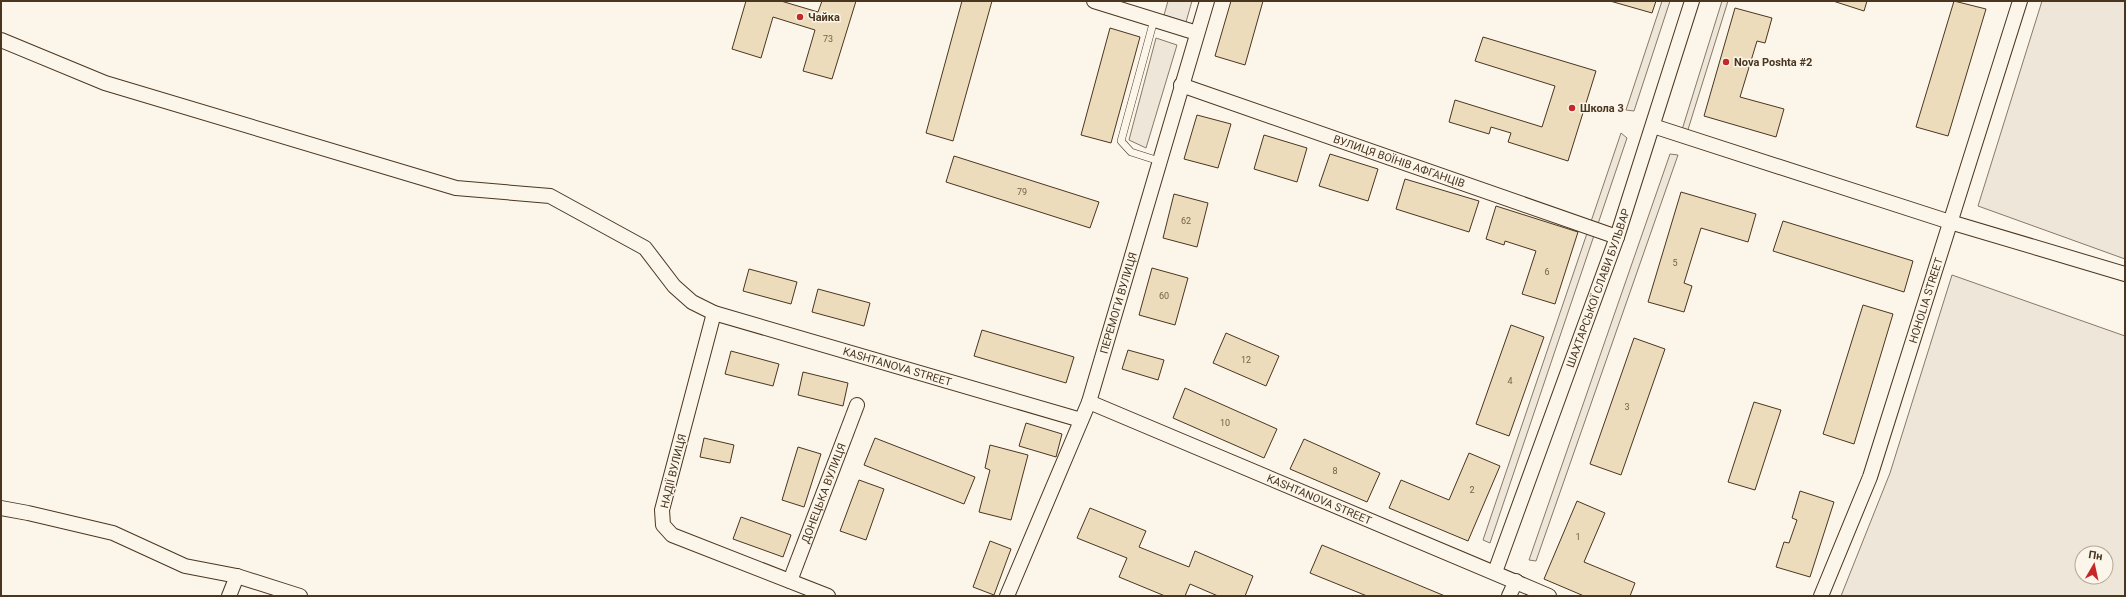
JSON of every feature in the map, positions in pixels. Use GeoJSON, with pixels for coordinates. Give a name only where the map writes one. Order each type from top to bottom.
{"type":"FeatureCollection","features":[{"type":"Feature","properties":{"kind":"street"},"geometry":{"type":"LineString","coordinates":[[1094,1],[1197,33]]}},
{"type":"Feature","properties":{"kind":"street","name":"ПЕРЕМОГИ ВУЛИЦЯ"},"geometry":{"type":"LineString","coordinates":[[1007,596],[1089,402],[1181,85],[1207,1]]}},
{"type":"Feature","properties":{"kind":"street","name":"ШАХТАРСЬКОЇ СЛАВИ БУЛЬВАР"},"geometry":{"type":"LineString","coordinates":[[1495,572],[1617,237],[1692,1]]}},
{"type":"Feature","properties":{"kind":"street","name":"HOHOLIA STREET"},"geometry":{"type":"LineString","coordinates":[[1821,596],[1870,477],[2020,1]]}},
{"type":"Feature","properties":{"kind":"street","name":"KASHTANOVA STREET"},"geometry":{"type":"LineString","coordinates":[[1,40],[106,83],[456,188],[550,196],[645,248],[674,286],[692,302],[714,313],[1081,420]]}},
{"type":"Feature","properties":{"kind":"street","name":"ВУЛИЦЯ ВОЇНІВ АФГАНЦІВ"},"geometry":{"type":"LineString","coordinates":[[1181,85],[1617,237]]}},
{"type":"Feature","properties":{"kind":"street"},"geometry":{"type":"LineString","coordinates":[[1653,126],[1950,222],[2125,274]]}},
{"type":"Feature","properties":{"kind":"street","name":"НАДІЇ ВУЛИЦЯ"},"geometry":{"type":"LineString","coordinates":[[714,313],[662,510],[663,524],[672,534],[828,596]]}},
{"type":"Feature","properties":{"kind":"street","name":"KASHTANOVA STREET"},"geometry":{"type":"LineString","coordinates":[[1089,402],[1549,596]]}},
{"type":"Feature","properties":{"kind":"street","name":"ДОНЕЦЬКА ВУЛИЦЯ"},"geometry":{"type":"LineString","coordinates":[[790,581],[857,405]]}},
{"type":"Feature","properties":{"kind":"street"},"geometry":{"type":"LineString","coordinates":[[1,508],[113,533],[185,566],[237,576],[300,596]]}},
{"type":"Feature","properties":{"kind":"street"},"geometry":{"type":"LineString","coordinates":[[229,596],[237,576]]}},
{"type":"Feature","properties":{"kind":"street"},"geometry":{"type":"LineString","coordinates":[[1509,596],[1516,581]]}},
{"type":"Feature","properties":{"kind":"lane"},"geometry":{"type":"LineString","coordinates":[[1154,20],[1121,141],[1131,152],[1159,162]]}},
{"type":"Feature","properties":{"kind":"shaded area"},"geometry":{"type":"Polygon","coordinates":[[[1168,1],[1192,1],[1186,22],[1164,15],[1168,1]]]}},
{"type":"Feature","properties":{"kind":"shaded area"},"geometry":{"type":"Polygon","coordinates":[[[1662,1],[1670,1],[1634,111],[1626,110],[1662,1]]]}},
{"type":"Feature","properties":{"kind":"shaded area"},"geometry":{"type":"Polygon","coordinates":[[[1722,1],[1728,1],[1686,136],[1681,133],[1722,1]]]}},
{"type":"Feature","properties":{"kind":"shaded area"},"geometry":{"type":"Polygon","coordinates":[[[2042,1],[2125,1],[2125,259],[1978,206],[2042,1]]]}},
{"type":"Feature","properties":{"kind":"shaded area"},"geometry":{"type":"Polygon","coordinates":[[[1156,38],[1177,45],[1146,148],[1129,140],[1156,38]]]}},
{"type":"Feature","properties":{"kind":"shaded area"},"geometry":{"type":"Polygon","coordinates":[[[1621,133],[1627,138],[1490,543],[1483,540],[1621,133]]]}},
{"type":"Feature","properties":{"kind":"shaded area"},"geometry":{"type":"Polygon","coordinates":[[[1670,154],[1678,155],[1536,561],[1529,560],[1670,154]]]}},
{"type":"Feature","properties":{"kind":"shaded area"},"geometry":{"type":"Polygon","coordinates":[[[1952,275],[2125,336],[2125,596],[1841,596],[1890,473],[1952,275]]]}},
{"type":"Feature","properties":{"kind":"building"},"geometry":{"type":"Polygon","coordinates":[[[746,1],[781,1],[818,12],[822,1],[856,1],[832,79],[803,71],[815,30],[773,17],[761,58],[732,49],[746,1]]]}},
{"type":"Feature","properties":{"kind":"building"},"geometry":{"type":"Polygon","coordinates":[[[962,1],[992,1],[953,141],[926,133],[962,1]]]}},
{"type":"Feature","properties":{"kind":"building"},"geometry":{"type":"Polygon","coordinates":[[[1231,1],[1263,1],[1245,65],[1215,56],[1231,1]]]}},
{"type":"Feature","properties":{"kind":"building"},"geometry":{"type":"Polygon","coordinates":[[[1610,1],[1656,1],[1652,13],[1610,1]]]}},
{"type":"Feature","properties":{"kind":"building"},"geometry":{"type":"Polygon","coordinates":[[[1833,1],[1867,1],[1864,11],[1833,1]]]}},
{"type":"Feature","properties":{"kind":"building"},"geometry":{"type":"Polygon","coordinates":[[[1954,1],[1986,9],[1948,136],[1916,127],[1954,1]]]}},
{"type":"Feature","properties":{"kind":"building"},"geometry":{"type":"Polygon","coordinates":[[[1735,8],[1772,18],[1765,43],[1757,41],[1740,97],[1784,109],[1776,137],[1704,116],[1735,8]]]}},
{"type":"Feature","properties":{"kind":"building"},"geometry":{"type":"Polygon","coordinates":[[[1110,28],[1140,37],[1111,143],[1081,135],[1110,28]]]}},
{"type":"Feature","properties":{"kind":"building"},"geometry":{"type":"Polygon","coordinates":[[[1483,37],[1596,71],[1568,161],[1508,142],[1511,133],[1491,127],[1489,134],[1449,122],[1455,100],[1542,127],[1555,86],[1475,61],[1483,37]]]}},
{"type":"Feature","properties":{"kind":"building"},"geometry":{"type":"Polygon","coordinates":[[[1197,115],[1231,124],[1218,168],[1184,159],[1197,115]]]}},
{"type":"Feature","properties":{"kind":"building"},"geometry":{"type":"Polygon","coordinates":[[[1264,135],[1307,148],[1297,182],[1254,169],[1264,135]]]}},
{"type":"Feature","properties":{"kind":"building"},"geometry":{"type":"Polygon","coordinates":[[[1330,154],[1378,169],[1368,201],[1319,186],[1330,154]]]}},
{"type":"Feature","properties":{"kind":"building"},"geometry":{"type":"Polygon","coordinates":[[[954,156],[1099,202],[1090,228],[946,182],[954,156]]]}},
{"type":"Feature","properties":{"kind":"building"},"geometry":{"type":"Polygon","coordinates":[[[1405,179],[1479,201],[1469,232],[1396,209],[1405,179]]]}},
{"type":"Feature","properties":{"kind":"building"},"geometry":{"type":"Polygon","coordinates":[[[1681,192],[1756,214],[1748,242],[1701,228],[1684,283],[1692,286],[1684,312],[1648,302],[1681,192]]]}},
{"type":"Feature","properties":{"kind":"building"},"geometry":{"type":"Polygon","coordinates":[[[1174,194],[1208,203],[1197,247],[1163,238],[1174,194]]]}},
{"type":"Feature","properties":{"kind":"building"},"geometry":{"type":"Polygon","coordinates":[[[1496,206],[1578,232],[1555,304],[1522,294],[1536,251],[1505,241],[1504,245],[1486,239],[1496,206]]]}},
{"type":"Feature","properties":{"kind":"building"},"geometry":{"type":"Polygon","coordinates":[[[1783,221],[1913,261],[1904,292],[1773,251],[1783,221]]]}},
{"type":"Feature","properties":{"kind":"building"},"geometry":{"type":"Polygon","coordinates":[[[1152,268],[1188,278],[1175,325],[1139,315],[1152,268]]]}},
{"type":"Feature","properties":{"kind":"building"},"geometry":{"type":"Polygon","coordinates":[[[749,269],[797,282],[791,304],[743,291],[749,269]]]}},
{"type":"Feature","properties":{"kind":"building"},"geometry":{"type":"Polygon","coordinates":[[[818,289],[870,303],[864,326],[812,312],[818,289]]]}},
{"type":"Feature","properties":{"kind":"building"},"geometry":{"type":"Polygon","coordinates":[[[1863,305],[1893,314],[1854,444],[1823,434],[1863,305]]]}},
{"type":"Feature","properties":{"kind":"building"},"geometry":{"type":"Polygon","coordinates":[[[1511,325],[1544,337],[1509,436],[1476,424],[1511,325]]]}},
{"type":"Feature","properties":{"kind":"building"},"geometry":{"type":"Polygon","coordinates":[[[982,330],[1074,357],[1066,383],[974,356],[982,330]]]}},
{"type":"Feature","properties":{"kind":"building"},"geometry":{"type":"Polygon","coordinates":[[[1226,333],[1279,356],[1266,386],[1213,363],[1226,333]]]}},
{"type":"Feature","properties":{"kind":"building"},"geometry":{"type":"Polygon","coordinates":[[[1634,338],[1665,349],[1621,475],[1590,464],[1634,338]]]}},
{"type":"Feature","properties":{"kind":"building"},"geometry":{"type":"Polygon","coordinates":[[[1128,350],[1164,360],[1158,380],[1122,369],[1128,350]]]}},
{"type":"Feature","properties":{"kind":"building"},"geometry":{"type":"Polygon","coordinates":[[[731,351],[779,364],[773,386],[725,374],[731,351]]]}},
{"type":"Feature","properties":{"kind":"building"},"geometry":{"type":"Polygon","coordinates":[[[803,372],[848,383],[843,406],[798,395],[803,372]]]}},
{"type":"Feature","properties":{"kind":"building"},"geometry":{"type":"Polygon","coordinates":[[[1185,388],[1277,429],[1264,458],[1173,418],[1185,388]]]}},
{"type":"Feature","properties":{"kind":"building"},"geometry":{"type":"Polygon","coordinates":[[[1754,402],[1781,410],[1755,490],[1728,482],[1754,402]]]}},
{"type":"Feature","properties":{"kind":"building"},"geometry":{"type":"Polygon","coordinates":[[[1026,423],[1062,434],[1056,457],[1019,446],[1026,423]]]}},
{"type":"Feature","properties":{"kind":"building"},"geometry":{"type":"Polygon","coordinates":[[[704,438],[734,445],[730,463],[700,457],[704,438]]]}},
{"type":"Feature","properties":{"kind":"building"},"geometry":{"type":"Polygon","coordinates":[[[875,438],[975,477],[964,504],[864,465],[875,438]]]}},
{"type":"Feature","properties":{"kind":"building"},"geometry":{"type":"Polygon","coordinates":[[[1304,439],[1380,473],[1367,502],[1290,469],[1304,439]]]}},
{"type":"Feature","properties":{"kind":"building"},"geometry":{"type":"Polygon","coordinates":[[[990,445],[1028,455],[1011,520],[979,512],[990,470],[985,468],[990,445]]]}},
{"type":"Feature","properties":{"kind":"building"},"geometry":{"type":"Polygon","coordinates":[[[798,447],[821,454],[804,507],[782,500],[798,447]]]}},
{"type":"Feature","properties":{"kind":"building"},"geometry":{"type":"Polygon","coordinates":[[[1469,453],[1500,466],[1468,541],[1389,508],[1401,480],[1449,500],[1469,453]]]}},
{"type":"Feature","properties":{"kind":"building"},"geometry":{"type":"Polygon","coordinates":[[[859,480],[884,489],[866,540],[840,531],[859,480]]]}},
{"type":"Feature","properties":{"kind":"building"},"geometry":{"type":"Polygon","coordinates":[[[1800,491],[1834,502],[1810,577],[1776,567],[1784,542],[1789,543],[1797,520],[1792,518],[1800,491]]]}},
{"type":"Feature","properties":{"kind":"building"},"geometry":{"type":"Polygon","coordinates":[[[1577,501],[1605,513],[1584,562],[1635,583],[1630,596],[1584,596],[1544,579],[1577,501]]]}},
{"type":"Feature","properties":{"kind":"building"},"geometry":{"type":"Polygon","coordinates":[[[1090,508],[1146,531],[1139,547],[1189,567],[1195,551],[1253,576],[1245,596],[1218,596],[1190,584],[1185,596],[1165,596],[1119,577],[1127,558],[1077,538],[1090,508]]]}},
{"type":"Feature","properties":{"kind":"building"},"geometry":{"type":"Polygon","coordinates":[[[741,517],[791,535],[783,557],[733,539],[741,517]]]}},
{"type":"Feature","properties":{"kind":"building"},"geometry":{"type":"Polygon","coordinates":[[[990,541],[1011,549],[994,595],[973,587],[990,541]]]}},
{"type":"Feature","properties":{"kind":"building"},"geometry":{"type":"Polygon","coordinates":[[[1322,545],[1445,596],[1367,596],[1310,573],[1322,545]]]}},
{"type":"Feature","properties":{"kind":"place","name":"Чайка"},"geometry":{"type":"Point","coordinates":[800,17]}},
{"type":"Feature","properties":{"kind":"place","name":"Nova Poshta #2"},"geometry":{"type":"Point","coordinates":[1726,62]}},
{"type":"Feature","properties":{"kind":"place","name":"Школа 3"},"geometry":{"type":"Point","coordinates":[1572,108]}}]}
